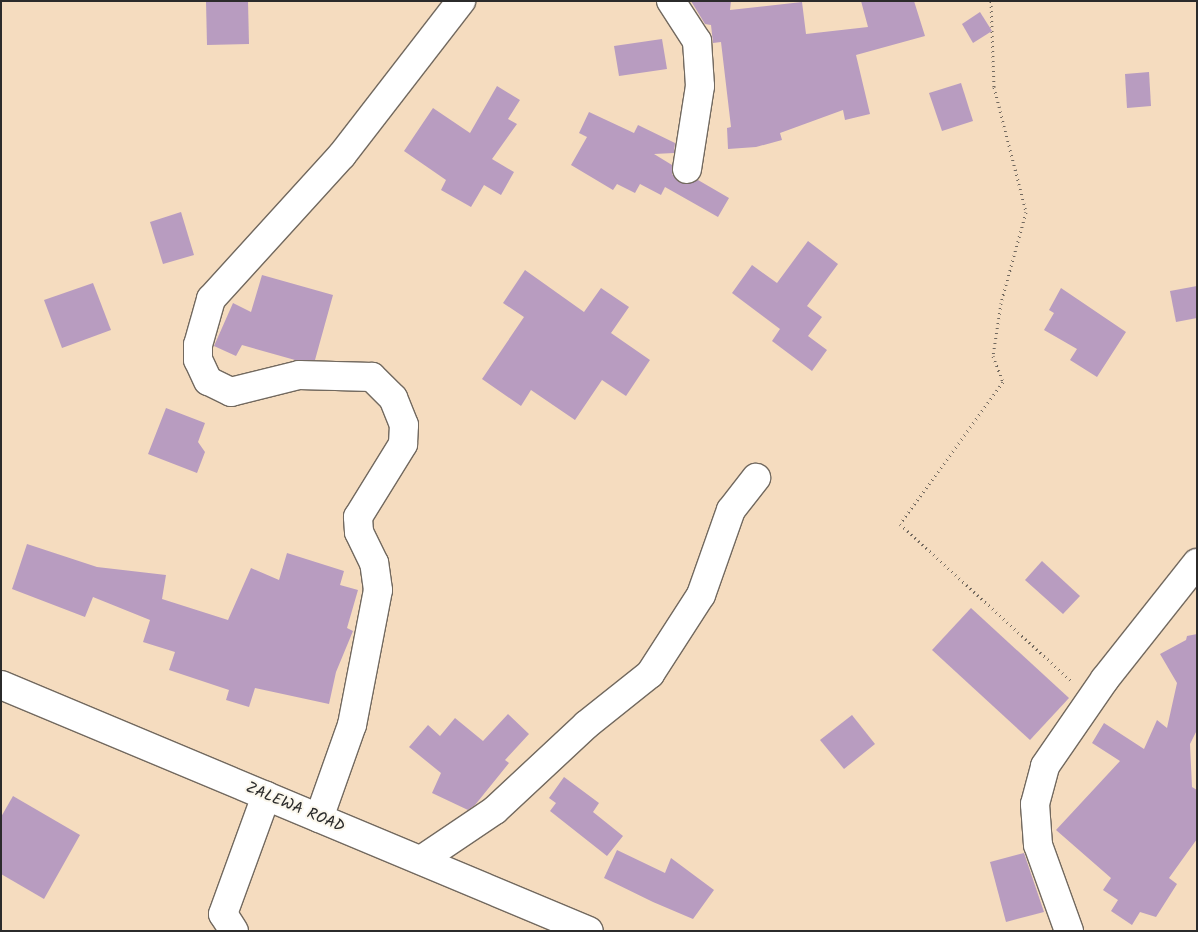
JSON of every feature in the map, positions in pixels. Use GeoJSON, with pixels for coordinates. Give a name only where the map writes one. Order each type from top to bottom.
{"type":"FeatureCollection","features":[{"type":"Feature","properties":{"kind":"main road"},"geometry":{"type":"LineString","coordinates":[[319,818],[352,725],[378,590],[374,563],[359,532],[358,517],[403,444],[404,425],[393,398],[372,377],[299,375],[231,392],[208,381],[198,360],[198,344],[211,299],[342,155],[461,1]]}},
{"type":"Feature","properties":{"kind":"main road"},"geometry":{"type":"LineString","coordinates":[[671,1],[697,41],[700,86],[687,169]]}},
{"type":"Feature","properties":{"kind":"main road"},"geometry":{"type":"LineString","coordinates":[[421,860],[495,810],[586,725],[650,674],[701,596],[732,510],[756,478]]}},
{"type":"Feature","properties":{"kind":"main road"},"geometry":{"type":"LineString","coordinates":[[1068,931],[1038,845],[1035,804],[1045,766],[1090,700],[1197,563]]}},
{"type":"Feature","properties":{"kind":"main road","name":"ZALEWA ROAD"},"geometry":{"type":"LineString","coordinates":[[1,685],[589,931]]}},
{"type":"Feature","properties":{"kind":"main road"},"geometry":{"type":"LineString","coordinates":[[234,931],[223,914],[266,796]]}},
{"type":"Feature","properties":{"kind":"path"},"geometry":{"type":"LineString","coordinates":[[991,1],[994,87],[1026,212],[1001,303],[993,356],[1003,382],[900,524],[1090,700]]}},
{"type":"Feature","properties":{"kind":"building"},"geometry":{"type":"Polygon","coordinates":[[[206,1],[248,1],[249,44],[207,45],[206,1]]]}},
{"type":"Feature","properties":{"kind":"building"},"geometry":{"type":"Polygon","coordinates":[[[691,1],[731,1],[730,10],[802,2],[806,34],[868,27],[861,1],[914,1],[925,36],[856,55],[870,114],[845,120],[843,110],[780,133],[782,140],[756,147],[728,149],[727,128],[731,127],[721,42],[713,43],[711,25],[705,24],[691,1]]]}},
{"type":"Feature","properties":{"kind":"building"},"geometry":{"type":"Polygon","coordinates":[[[980,12],[992,31],[973,43],[962,24],[980,12]]]}},
{"type":"Feature","properties":{"kind":"building"},"geometry":{"type":"Polygon","coordinates":[[[662,39],[667,69],[619,76],[614,46],[662,39]]]}},
{"type":"Feature","properties":{"kind":"building"},"geometry":{"type":"Polygon","coordinates":[[[1149,72],[1151,106],[1127,108],[1125,74],[1149,72]]]}},
{"type":"Feature","properties":{"kind":"building"},"geometry":{"type":"Polygon","coordinates":[[[961,83],[973,121],[942,131],[929,93],[961,83]]]}},
{"type":"Feature","properties":{"kind":"building"},"geometry":{"type":"Polygon","coordinates":[[[497,86],[520,100],[508,119],[517,124],[492,159],[514,172],[501,195],[484,185],[471,207],[441,190],[446,180],[404,151],[433,108],[470,133],[497,86]]]}},
{"type":"Feature","properties":{"kind":"building"},"geometry":{"type":"Polygon","coordinates":[[[589,112],[634,133],[638,125],[675,143],[674,153],[654,154],[672,165],[672,174],[678,181],[685,184],[698,180],[729,198],[718,217],[665,187],[661,195],[640,184],[635,193],[617,184],[613,190],[571,165],[587,137],[579,133],[589,112]]]}},
{"type":"Feature","properties":{"kind":"building"},"geometry":{"type":"Polygon","coordinates":[[[181,212],[194,255],[163,264],[150,222],[181,212]]]}},
{"type":"Feature","properties":{"kind":"building"},"geometry":{"type":"Polygon","coordinates":[[[808,241],[838,264],[807,306],[822,317],[808,336],[827,350],[812,371],[772,341],[780,329],[732,293],[752,265],[777,283],[808,241]]]}},
{"type":"Feature","properties":{"kind":"building"},"geometry":{"type":"Polygon","coordinates":[[[525,270],[584,312],[601,288],[629,307],[611,333],[650,360],[626,396],[602,380],[575,420],[531,390],[521,406],[482,379],[524,317],[503,303],[525,270]]]}},
{"type":"Feature","properties":{"kind":"building"},"geometry":{"type":"Polygon","coordinates":[[[262,275],[333,295],[315,360],[295,360],[242,345],[236,356],[214,346],[233,303],[251,312],[262,275]]]}},
{"type":"Feature","properties":{"kind":"building"},"geometry":{"type":"Polygon","coordinates":[[[93,283],[111,330],[62,348],[44,300],[93,283]]]}},
{"type":"Feature","properties":{"kind":"building"},"geometry":{"type":"Polygon","coordinates":[[[1197,286],[1197,318],[1176,322],[1170,291],[1197,286]]]}},
{"type":"Feature","properties":{"kind":"building"},"geometry":{"type":"Polygon","coordinates":[[[1061,288],[1126,332],[1097,377],[1070,360],[1077,349],[1044,330],[1054,313],[1049,310],[1061,288]]]}},
{"type":"Feature","properties":{"kind":"building"},"geometry":{"type":"Polygon","coordinates":[[[166,408],[205,423],[198,442],[205,452],[197,473],[148,454],[166,408]]]}},
{"type":"Feature","properties":{"kind":"building"},"geometry":{"type":"Polygon","coordinates":[[[27,544],[97,567],[166,575],[162,599],[228,620],[251,568],[279,580],[287,553],[344,571],[340,585],[358,590],[347,628],[353,631],[336,672],[329,704],[255,688],[249,707],[226,700],[229,690],[169,670],[175,652],[143,642],[150,620],[93,597],[85,617],[12,589],[27,544]]]}},
{"type":"Feature","properties":{"kind":"building"},"geometry":{"type":"Polygon","coordinates":[[[1042,561],[1080,596],[1063,614],[1025,580],[1042,561]]]}},
{"type":"Feature","properties":{"kind":"building"},"geometry":{"type":"Polygon","coordinates":[[[971,608],[1069,698],[1030,740],[932,650],[971,608]]]}},
{"type":"Feature","properties":{"kind":"building"},"geometry":{"type":"Polygon","coordinates":[[[1197,634],[1197,730],[1190,744],[1192,787],[1197,790],[1197,839],[1169,878],[1177,884],[1156,917],[1140,912],[1132,925],[1111,911],[1118,900],[1103,890],[1111,878],[1056,830],[1120,761],[1092,743],[1104,723],[1144,749],[1157,720],[1167,728],[1177,683],[1160,654],[1186,640],[1187,636],[1197,634]]]}},
{"type":"Feature","properties":{"kind":"building"},"geometry":{"type":"Polygon","coordinates":[[[508,714],[529,734],[505,760],[509,763],[475,805],[468,810],[432,793],[441,773],[409,747],[428,725],[440,736],[455,718],[483,741],[508,714]]]}},
{"type":"Feature","properties":{"kind":"building"},"geometry":{"type":"Polygon","coordinates":[[[852,715],[875,744],[844,769],[820,740],[852,715]]]}},
{"type":"Feature","properties":{"kind":"building"},"geometry":{"type":"Polygon","coordinates":[[[564,777],[599,803],[593,812],[623,836],[607,856],[550,811],[556,803],[549,798],[564,777]]]}},
{"type":"Feature","properties":{"kind":"building"},"geometry":{"type":"Polygon","coordinates":[[[13,796],[80,835],[44,899],[1,874],[1,817],[13,796]]]}},
{"type":"Feature","properties":{"kind":"building"},"geometry":{"type":"Polygon","coordinates":[[[617,850],[665,873],[671,858],[714,890],[693,919],[604,878],[617,850]]]}},
{"type":"Feature","properties":{"kind":"building"},"geometry":{"type":"Polygon","coordinates":[[[1024,853],[1044,912],[1006,922],[990,862],[1024,853]]]}}]}
